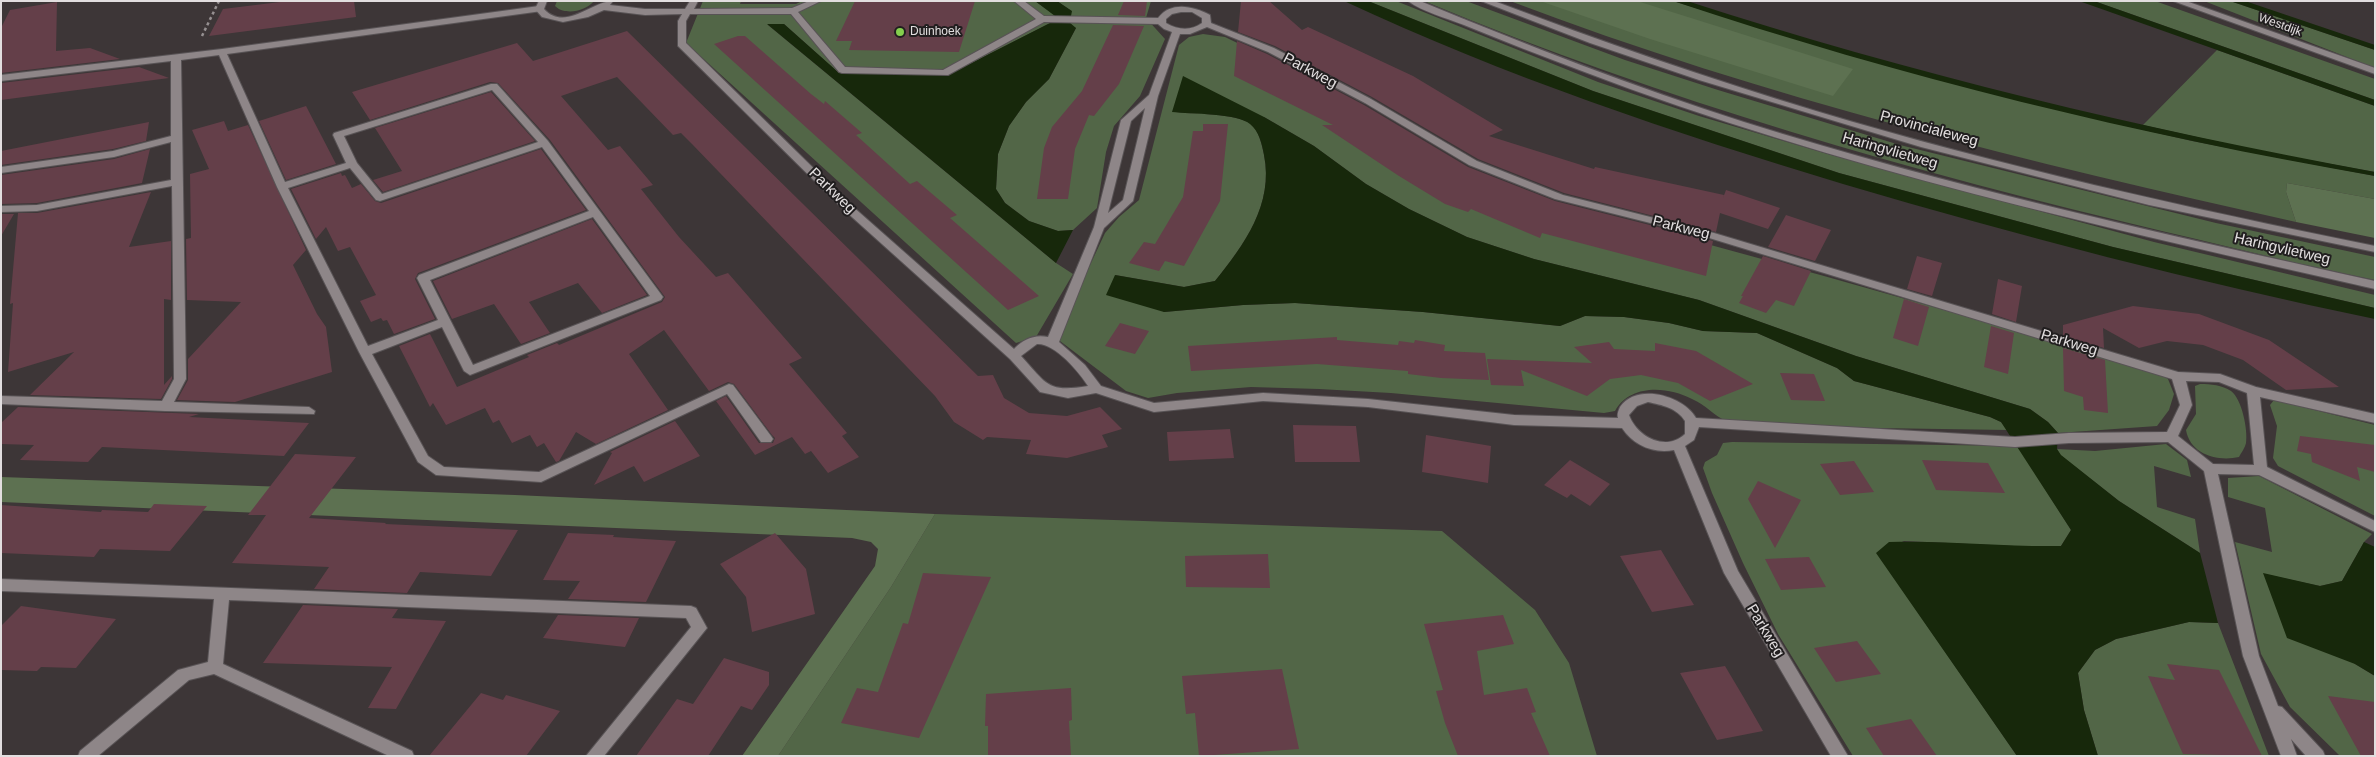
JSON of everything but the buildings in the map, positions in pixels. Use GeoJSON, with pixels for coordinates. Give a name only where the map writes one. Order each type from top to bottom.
{"type":"FeatureCollection","features":[{"type":"Feature","properties":{"kind":"street","name":"Parkweg"},"geometry":{"type":"LineString","coordinates":[[694,1],[682,21],[681,44],[847,206],[1014,356],[1044,389],[1068,394],[1096,389]]}},
{"type":"Feature","properties":{"kind":"street"},"geometry":{"type":"LineString","coordinates":[[1,78],[222,52],[541,5],[546,16],[565,19],[587,15],[607,4],[645,12],[793,11],[817,1]]}},
{"type":"Feature","properties":{"kind":"street"},"geometry":{"type":"LineString","coordinates":[[1018,1],[1042,19]]}},
{"type":"Feature","properties":{"kind":"street"},"geometry":{"type":"LineString","coordinates":[[1164,1],[1174,10]]}},
{"type":"Feature","properties":{"kind":"street","name":"Haringvlietweg"},"geometry":{"type":"LineString","coordinates":[[1412,1],[1618,82],[1784,137],[1973,189],[2214,250],[2375,285]]}},
{"type":"Feature","properties":{"kind":"street","name":"Provincialeweg"},"geometry":{"type":"LineString","coordinates":[[1485,1],[1658,64],[1786,104],[1922,143],[2184,208],[2375,249]]}},
{"type":"Feature","properties":{"kind":"street","name":"Westdijk"},"geometry":{"type":"LineString","coordinates":[[2177,1],[2375,71]]}},
{"type":"Feature","properties":{"kind":"street"},"geometry":{"type":"LineString","coordinates":[[2200,1],[2352,63]]}},
{"type":"Feature","properties":{"kind":"street"},"geometry":{"type":"LineString","coordinates":[[793,11],[842,70],[945,73],[1042,19],[1161,21],[1166,27],[1177,31],[1191,31],[1206,24],[1207,18],[1200,12],[1188,9],[1174,10],[1164,15],[1161,21]]}},
{"type":"Feature","properties":{"kind":"street","name":"Parkweg"},"geometry":{"type":"LineString","coordinates":[[1206,24],[1270,50],[1368,101],[1473,163],[1559,197],[1710,235],[2178,376],[2220,378],[2253,391],[2375,420]]}},
{"type":"Feature","properties":{"kind":"street"},"geometry":{"type":"LineString","coordinates":[[1100,227],[1128,201],[1153,96],[1177,31]]}},
{"type":"Feature","properties":{"kind":"street"},"geometry":{"type":"LineString","coordinates":[[222,52],[282,187],[365,352],[422,459],[442,472],[541,477],[729,388],[766,439]]}},
{"type":"Feature","properties":{"kind":"street"},"geometry":{"type":"LineString","coordinates":[[165,407],[180,379],[176,182],[176,58]]}},
{"type":"Feature","properties":{"kind":"street"},"geometry":{"type":"LineString","coordinates":[[544,144],[380,198],[352,164],[338,134],[494,86],[544,144],[656,297],[470,371],[423,278],[594,213]]}},
{"type":"Feature","properties":{"kind":"street"},"geometry":{"type":"LineString","coordinates":[[1053,341],[1100,227],[1126,120],[1153,96]]}},
{"type":"Feature","properties":{"kind":"street"},"geometry":{"type":"LineString","coordinates":[[1,170],[114,154],[177,138]]}},
{"type":"Feature","properties":{"kind":"street"},"geometry":{"type":"LineString","coordinates":[[282,187],[352,164]]}},
{"type":"Feature","properties":{"kind":"street"},"geometry":{"type":"LineString","coordinates":[[1,210],[36,208],[176,182]]}},
{"type":"Feature","properties":{"kind":"street"},"geometry":{"type":"LineString","coordinates":[[365,352],[445,322]]}},
{"type":"Feature","properties":{"kind":"street"},"geometry":{"type":"LineString","coordinates":[[1014,356],[1023,346],[1039,339],[1053,341],[1088,374],[1096,389],[1154,408],[1263,397],[1368,403],[1514,420],[1624,423]]}},
{"type":"Feature","properties":{"kind":"street"},"geometry":{"type":"LineString","coordinates":[[2171,437],[2186,405],[2178,376]]}},
{"type":"Feature","properties":{"kind":"street"},"geometry":{"type":"LineString","coordinates":[[2253,391],[2261,470]]}},
{"type":"Feature","properties":{"kind":"street"},"geometry":{"type":"LineString","coordinates":[[1648,398],[1670,403],[1680,408],[1692,422],[1691,436],[1678,445],[1668,446],[1646,442],[1636,437],[1624,423],[1623,415],[1630,403],[1648,398]]}},
{"type":"Feature","properties":{"kind":"street"},"geometry":{"type":"LineString","coordinates":[[1,400],[309,411]]}},
{"type":"Feature","properties":{"kind":"street"},"geometry":{"type":"LineString","coordinates":[[1692,422],[2015,442],[2069,438],[2171,437],[2210,469],[2252,656],[2289,756]]}},
{"type":"Feature","properties":{"kind":"street","name":"Parkweg"},"geometry":{"type":"LineString","coordinates":[[1678,445],[1730,573],[1840,756]]}},
{"type":"Feature","properties":{"kind":"street"},"geometry":{"type":"LineString","coordinates":[[2210,469],[2261,470],[2375,527]]}},
{"type":"Feature","properties":{"kind":"street"},"geometry":{"type":"LineString","coordinates":[[1,585],[691,612],[699,628],[594,756]]}},
{"type":"Feature","properties":{"kind":"street"},"geometry":{"type":"LineString","coordinates":[[215,668],[222,593]]}},
{"type":"Feature","properties":{"kind":"street"},"geometry":{"type":"LineString","coordinates":[[86,756],[184,675],[215,668],[406,756]]}},
{"type":"Feature","properties":{"kind":"street"},"geometry":{"type":"LineString","coordinates":[[2272,709],[2316,756]]}},
{"type":"Feature","properties":{"kind":"path"},"geometry":{"type":"LineString","coordinates":[[191,56],[219,1]]}},
{"type":"Feature","properties":{"kind":"shaded area"},"geometry":{"type":"Polygon","coordinates":[[[557,1],[594,1],[581,10],[564,11],[555,6],[557,1]]]}},
{"type":"Feature","properties":{"kind":"shaded area"},"geometry":{"type":"Polygon","coordinates":[[[703,1],[741,1],[740,4],[796,4],[802,1],[1035,1],[1055,15],[1071,11],[1057,1],[1151,1],[1146,18],[1165,39],[1140,96],[1114,126],[1106,152],[1097,208],[1073,230],[1058,231],[1029,221],[1005,203],[996,189],[998,154],[1009,126],[1026,102],[1049,79],[1076,28],[1054,21],[948,75],[839,73],[784,24],[768,25],[1056,263],[1073,274],[1036,337],[1016,343],[686,43],[703,1]]]}},
{"type":"Feature","properties":{"kind":"shaded area"},"geometry":{"type":"Polygon","coordinates":[[[1035,1],[1057,1],[1072,11],[1071,16],[1055,16],[1035,1]]]}},
{"type":"Feature","properties":{"kind":"shaded area"},"geometry":{"type":"Polygon","coordinates":[[[1344,1],[1368,1],[1593,91],[1839,173],[2113,247],[2375,308],[2375,319],[2241,290],[2041,240],[1780,165],[1653,123],[1528,78],[1466,54],[1344,1]]]}},
{"type":"Feature","properties":{"kind":"shaded area"},"geometry":{"type":"Polygon","coordinates":[[[1368,1],[1396,1],[1598,82],[1699,116],[1831,155],[2154,242],[2375,295],[2375,308],[2113,247],[1839,173],[1593,91],[1368,1]]]}},
{"type":"Feature","properties":{"kind":"shaded area"},"geometry":{"type":"Polygon","coordinates":[[[1424,1],[1466,1],[1625,60],[1900,145],[2216,223],[2375,257],[2375,280],[2071,209],[1977,185],[1790,132],[1606,71],[1424,1]]]}},
{"type":"Feature","properties":{"kind":"shaded area"},"geometry":{"type":"Polygon","coordinates":[[[1510,1],[1673,1],[1856,57],[2071,113],[2192,141],[2375,176],[2375,199],[2287,183],[2286,192],[2296,222],[2197,200],[1998,152],[1801,98],[1606,36],[1510,1]]]}},
{"type":"Feature","properties":{"kind":"shaded area"},"geometry":{"type":"Polygon","coordinates":[[[1540,1],[1637,1],[1853,69],[1833,96],[1650,39],[1540,1]]]}},
{"type":"Feature","properties":{"kind":"shaded area"},"geometry":{"type":"Polygon","coordinates":[[[1673,1],[1687,1],[1772,28],[2028,98],[2201,137],[2375,172],[2375,176],[2197,142],[2021,102],[1846,55],[1673,1]]]}},
{"type":"Feature","properties":{"kind":"shaded area"},"geometry":{"type":"Polygon","coordinates":[[[2079,1],[2094,1],[2375,100],[2375,106],[2079,1]]]}},
{"type":"Feature","properties":{"kind":"shaded area"},"geometry":{"type":"Polygon","coordinates":[[[2094,1],[2155,1],[2375,79],[2375,100],[2094,1]]]}},
{"type":"Feature","properties":{"kind":"shaded area"},"geometry":{"type":"Polygon","coordinates":[[[2204,1],[2230,1],[2375,50],[2375,68],[2204,1]]]}},
{"type":"Feature","properties":{"kind":"shaded area"},"geometry":{"type":"Polygon","coordinates":[[[2230,1],[2245,1],[2375,45],[2375,50],[2230,1]]]}},
{"type":"Feature","properties":{"kind":"shaded area"},"geometry":{"type":"Polygon","coordinates":[[[1054,21],[1069,22],[1076,28],[1049,79],[1026,102],[1009,126],[998,154],[996,189],[1005,203],[1029,221],[1058,231],[1073,230],[1056,263],[767,24],[784,24],[839,73],[948,75],[1054,21]]]}},
{"type":"Feature","properties":{"kind":"shaded area"},"geometry":{"type":"Polygon","coordinates":[[[1203,34],[1225,37],[1266,57],[1449,160],[1546,200],[2153,369],[2168,379],[2174,394],[2169,410],[2157,426],[2058,433],[2048,422],[2030,409],[1856,356],[1699,300],[1534,259],[1467,237],[1409,209],[1366,184],[1314,146],[1264,117],[1172,112],[1225,116],[1244,120],[1251,124],[1256,130],[1261,143],[1266,173],[1261,207],[1254,223],[1236,253],[1215,281],[1184,287],[1115,275],[1164,312],[1243,305],[1295,303],[1423,312],[1560,326],[1585,316],[1624,317],[1669,323],[1703,331],[1757,333],[1837,368],[1854,381],[1990,417],[2001,422],[2008,430],[1808,427],[1728,422],[1692,399],[1661,390],[1639,392],[1622,402],[1615,411],[1604,413],[1391,393],[1319,389],[1251,387],[1177,393],[1148,398],[1126,391],[1056,338],[1105,233],[1119,217],[1139,200],[1179,45],[1189,37],[1203,34]]]}},
{"type":"Feature","properties":{"kind":"shaded area"},"geometry":{"type":"Polygon","coordinates":[[[2217,50],[2375,106],[2375,172],[2264,152],[2143,125],[2217,50]]]}},
{"type":"Feature","properties":{"kind":"shaded area"},"geometry":{"type":"Polygon","coordinates":[[[1183,76],[1264,117],[1314,146],[1366,184],[1409,209],[1467,237],[1534,259],[1699,300],[1856,356],[2030,409],[2048,422],[2058,433],[2057,449],[2061,455],[2119,501],[2200,553],[2218,623],[2189,622],[2116,639],[2095,650],[2078,673],[2084,710],[2098,756],[2017,756],[1876,553],[1889,542],[2061,546],[2071,530],[2001,422],[1990,417],[1854,381],[1837,368],[1757,333],[1703,331],[1669,323],[1624,317],[1585,316],[1560,326],[1423,312],[1295,303],[1243,305],[1164,312],[1106,295],[1115,275],[1184,287],[1215,281],[1246,238],[1261,207],[1266,173],[1262,146],[1256,130],[1244,120],[1235,118],[1172,112],[1183,76]]]}},
{"type":"Feature","properties":{"kind":"shaded area"},"geometry":{"type":"Polygon","coordinates":[[[2287,183],[2375,199],[2375,238],[2296,222],[2286,192],[2287,183]]]}},
{"type":"Feature","properties":{"kind":"shaded area"},"geometry":{"type":"Polygon","coordinates":[[[2200,384],[2224,387],[2235,395],[2243,415],[2246,437],[2245,445],[2239,457],[2222,458],[2206,454],[2193,445],[2189,438],[2186,430],[2196,414],[2195,386],[2200,384]]]}},
{"type":"Feature","properties":{"kind":"shaded area"},"geometry":{"type":"Polygon","coordinates":[[[2274,400],[2375,425],[2375,516],[2278,466],[2273,458],[2277,426],[2270,405],[2274,400]]]}},
{"type":"Feature","properties":{"kind":"shaded area"},"geometry":{"type":"Polygon","coordinates":[[[1723,443],[2018,446],[2071,530],[2061,546],[2013,546],[1904,541],[1877,553],[2017,756],[1853,756],[1778,634],[1743,563],[1712,493],[1703,468],[1705,462],[1717,455],[1723,443]]]}},
{"type":"Feature","properties":{"kind":"shaded area"},"geometry":{"type":"Polygon","coordinates":[[[2166,444],[2187,460],[2191,477],[2154,466],[2157,507],[2195,519],[2200,553],[2119,501],[2060,455],[2057,449],[2095,451],[2166,444]]]}},
{"type":"Feature","properties":{"kind":"shaded area"},"geometry":{"type":"Polygon","coordinates":[[[2259,476],[2372,534],[2364,542],[2342,581],[2320,586],[2264,574],[2355,664],[2375,676],[2375,756],[2340,756],[2290,707],[2261,654],[2235,542],[2272,552],[2265,508],[2228,497],[2228,478],[2259,476]]]}},
{"type":"Feature","properties":{"kind":"shaded area"},"geometry":{"type":"Polygon","coordinates":[[[1,477],[515,495],[935,514],[891,587],[778,756],[742,756],[875,566],[878,549],[871,542],[852,538],[1,502],[1,477]]]}},
{"type":"Feature","properties":{"kind":"shaded area"},"geometry":{"type":"Polygon","coordinates":[[[935,514],[1442,531],[1535,610],[1569,663],[1597,756],[778,756],[891,587],[935,514]]]}},
{"type":"Feature","properties":{"kind":"shaded area"},"geometry":{"type":"Polygon","coordinates":[[[2364,542],[2375,547],[2375,676],[2355,664],[2287,638],[2263,573],[2320,586],[2342,581],[2364,542]]]}},
{"type":"Feature","properties":{"kind":"shaded area"},"geometry":{"type":"Polygon","coordinates":[[[2189,622],[2218,623],[2269,756],[2098,756],[2084,710],[2078,673],[2095,650],[2116,639],[2189,622]]]}},
{"type":"Feature","properties":{"kind":"place","name":"Duinhoek"},"geometry":{"type":"Point","coordinates":[900,32]}}]}
